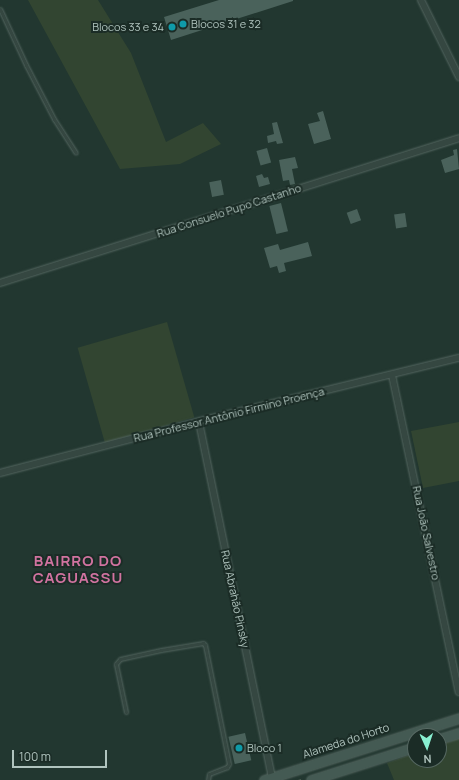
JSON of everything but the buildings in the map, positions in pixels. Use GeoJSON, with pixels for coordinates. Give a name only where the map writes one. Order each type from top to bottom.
{"type":"FeatureCollection","features":[{"type":"Feature","properties":{"kind":"main road","name":"Alameda do Horto"},"geometry":{"type":"LineString","coordinates":[[268,779],[459,718]]}},
{"type":"Feature","properties":{"kind":"main road"},"geometry":{"type":"LineString","coordinates":[[447,737],[459,733]]}},
{"type":"Feature","properties":{"kind":"main road"},"geometry":{"type":"LineString","coordinates":[[311,780],[407,750]]}},
{"type":"Feature","properties":{"kind":"street"},"geometry":{"type":"LineString","coordinates":[[421,0],[459,77]]}},
{"type":"Feature","properties":{"kind":"street","name":"Rua Consuelo Pupo Castanho"},"geometry":{"type":"LineString","coordinates":[[0,283],[459,138]]}},
{"type":"Feature","properties":{"kind":"street","name":"Rua Professor Antônio Firmino Proença"},"geometry":{"type":"LineString","coordinates":[[0,473],[198,422],[459,358]]}},
{"type":"Feature","properties":{"kind":"street","name":"Rua João Salvestro"},"geometry":{"type":"LineString","coordinates":[[392,375],[459,692]]}},
{"type":"Feature","properties":{"kind":"street","name":"Rua Abrahão Pinsky"},"geometry":{"type":"LineString","coordinates":[[198,422],[268,779]]}},
{"type":"Feature","properties":{"kind":"lane"},"geometry":{"type":"LineString","coordinates":[[0,9],[26,66],[54,119],[76,153]]}},
{"type":"Feature","properties":{"kind":"lane"},"geometry":{"type":"LineString","coordinates":[[126,712],[118,674],[117,661],[120,658],[203,643],[205,645],[229,764],[227,767],[209,774],[208,780]]}},
{"type":"Feature","properties":{"kind":"green space"},"geometry":{"type":"Polygon","coordinates":[[[28,0],[98,0],[131,53],[166,142],[203,123],[221,144],[180,164],[120,169],[28,0]]]}},
{"type":"Feature","properties":{"kind":"green space"},"geometry":{"type":"Polygon","coordinates":[[[167,322],[194,417],[105,443],[78,348],[167,322]]]}},
{"type":"Feature","properties":{"kind":"green space"},"geometry":{"type":"Polygon","coordinates":[[[459,422],[459,481],[423,488],[411,431],[459,422]]]}},
{"type":"Feature","properties":{"kind":"green space"},"geometry":{"type":"Polygon","coordinates":[[[459,738],[459,780],[394,780],[387,763],[407,756],[407,768],[447,768],[447,742],[459,738]]]}},
{"type":"Feature","properties":{"kind":"place","name":"Blocos 31 e 32"},"geometry":{"type":"Point","coordinates":[183,24]}},
{"type":"Feature","properties":{"kind":"place","name":"Blocos 33 e 34"},"geometry":{"type":"Point","coordinates":[172,27]}},
{"type":"Feature","properties":{"kind":"place","name":"Bloco 1"},"geometry":{"type":"Point","coordinates":[239,748]}},
{"type":"Feature","properties":{"kind":"district","name":"BAIRRO DO CAGUASSU"},"geometry":{"type":"Point","coordinates":[78,568]}}]}
